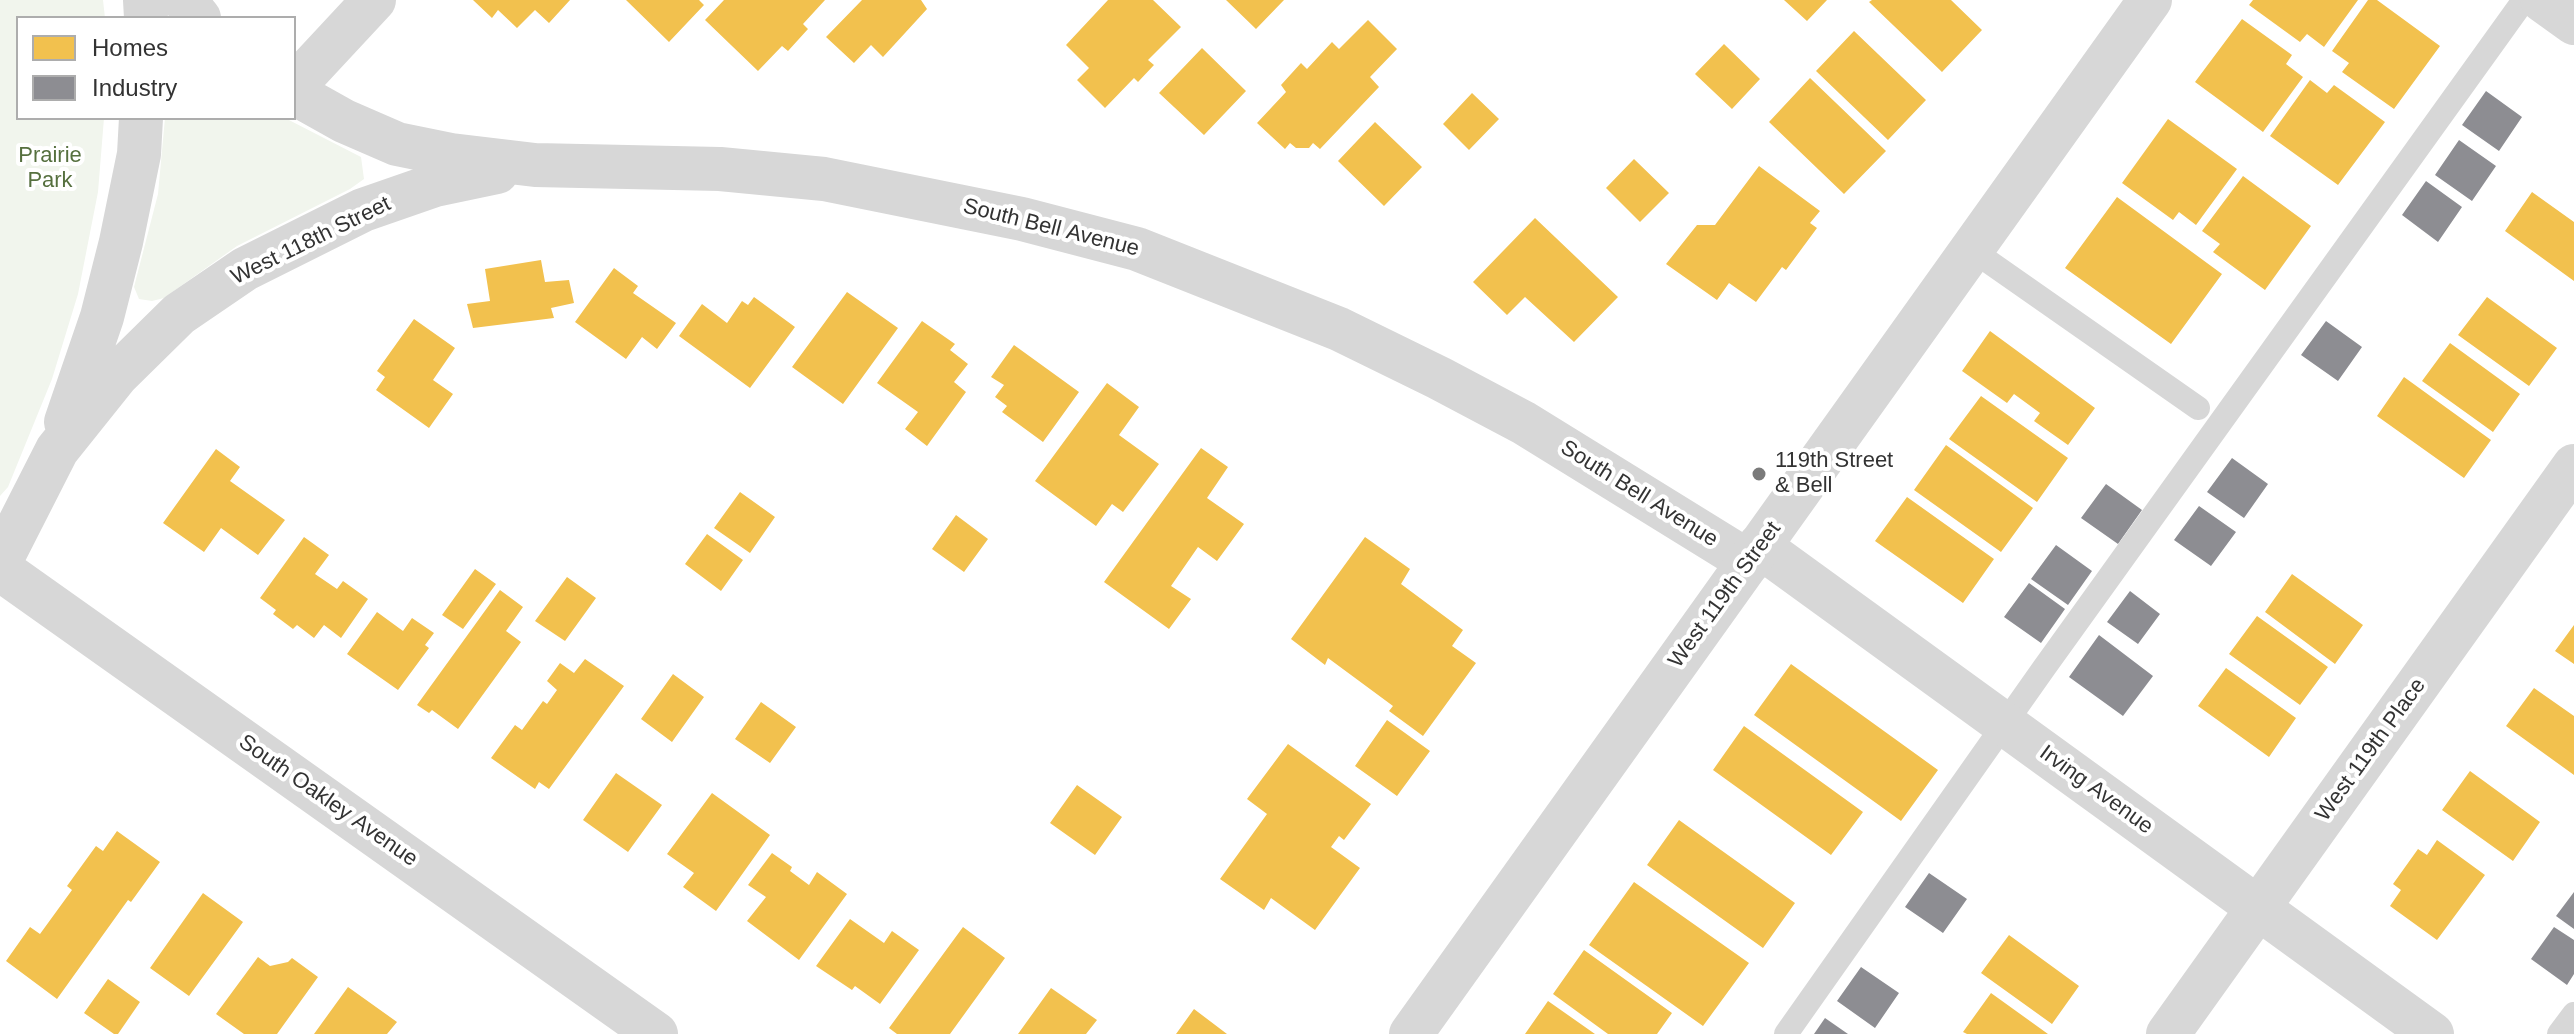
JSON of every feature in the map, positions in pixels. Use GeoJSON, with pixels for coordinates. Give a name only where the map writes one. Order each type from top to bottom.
{"type":"FeatureCollection","features":[{"type":"Feature","properties":{"kind":"street"},"geometry":{"type":"LineString","coordinates":[[184,0],[197,16]]}},
{"type":"Feature","properties":{"kind":"street"},"geometry":{"type":"LineString","coordinates":[[296,84],[374,0]]}},
{"type":"Feature","properties":{"kind":"street","name":"West 119th Street"},"geometry":{"type":"LineString","coordinates":[[1411,1034],[2150,0]]}},
{"type":"Feature","properties":{"kind":"street"},"geometry":{"type":"LineString","coordinates":[[2542,0],[2574,23]]}},
{"type":"Feature","properties":{"kind":"street","name":"South Bell Avenue"},"geometry":{"type":"LineString","coordinates":[[296,94],[344,121],[397,144],[451,155],[535,165],[720,169],[824,179],[1008,215],[1137,249],[1339,329],[1439,378],[1754,554]]}},
{"type":"Feature","properties":{"kind":"street","name":"West 118th Street"},"geometry":{"type":"LineString","coordinates":[[0,562],[57,450],[102,317],[139,154],[141,120]]}},
{"type":"Feature","properties":{"kind":"street","name":"West 118th Street"},"geometry":{"type":"LineString","coordinates":[[57,450],[117,375],[179,314],[245,269],[363,210],[435,185],[535,165]]}},
{"type":"Feature","properties":{"kind":"street","name":"West 119th Place"},"geometry":{"type":"LineString","coordinates":[[2168,1034],[2574,466]]}},
{"type":"Feature","properties":{"kind":"street","name":"Irving Avenue"},"geometry":{"type":"LineString","coordinates":[[1754,554],[2004,723],[2432,1034]]}},
{"type":"Feature","properties":{"kind":"street","name":"South Oakley Avenue"},"geometry":{"type":"LineString","coordinates":[[0,569],[656,1034]]}},
{"type":"Feature","properties":{"kind":"lane"},"geometry":{"type":"LineString","coordinates":[[1786,1034],[2004,723],[2524,0]]}},
{"type":"Feature","properties":{"kind":"lane"},"geometry":{"type":"LineString","coordinates":[[1972,250],[2198,408]]}},
{"type":"Feature","properties":{"kind":"lane"},"geometry":{"type":"LineString","coordinates":[[2559,1034],[2574,1014]]}},
{"type":"Feature","properties":{"kind":"green space","name":"Prairie Park"},"geometry":{"type":"Polygon","coordinates":[[[0,0],[103,0],[105,16],[16,16],[16,120],[104,120],[98,192],[78,294],[52,379],[8,487],[0,496],[0,0]]]}},
{"type":"Feature","properties":{"kind":"green space"},"geometry":{"type":"Polygon","coordinates":[[[165,120],[289,120],[361,157],[364,179],[237,246],[164,298],[152,301],[139,299],[134,287],[158,194],[165,120]]]}},
{"type":"Feature","properties":{"kind":"building: Homes"},"geometry":{"type":"Polygon","coordinates":[[[473,0],[570,0],[549,23],[535,10],[517,28],[498,10],[492,18],[473,0]]]}},
{"type":"Feature","properties":{"kind":"building: Homes"},"geometry":{"type":"Polygon","coordinates":[[[626,0],[699,0],[704,5],[669,42],[626,0]]]}},
{"type":"Feature","properties":{"kind":"building: Homes"},"geometry":{"type":"Polygon","coordinates":[[[724,0],[825,0],[803,24],[808,29],[788,51],[782,46],[758,71],[705,20],[724,0]]]}},
{"type":"Feature","properties":{"kind":"building: Homes"},"geometry":{"type":"Polygon","coordinates":[[[862,0],[921,0],[927,9],[883,57],[871,45],[854,63],[826,37],[862,0]]]}},
{"type":"Feature","properties":{"kind":"building: Homes"},"geometry":{"type":"Polygon","coordinates":[[[1108,0],[1153,0],[1181,27],[1148,60],[1154,65],[1138,82],[1134,78],[1105,108],[1077,80],[1089,68],[1066,45],[1108,0]]]}},
{"type":"Feature","properties":{"kind":"building: Homes"},"geometry":{"type":"Polygon","coordinates":[[[1226,0],[1284,0],[1256,29],[1226,0]]]}},
{"type":"Feature","properties":{"kind":"building: Homes"},"geometry":{"type":"Polygon","coordinates":[[[1784,0],[1827,0],[1807,21],[1784,0]]]}},
{"type":"Feature","properties":{"kind":"building: Homes"},"geometry":{"type":"Polygon","coordinates":[[[1951,0],[1982,30],[1942,72],[1869,2],[1951,0]]]}},
{"type":"Feature","properties":{"kind":"building: Homes"},"geometry":{"type":"Polygon","coordinates":[[[2253,0],[2358,0],[2324,47],[2307,34],[2300,42],[2249,5],[2253,0]]]}},
{"type":"Feature","properties":{"kind":"building: Homes"},"geometry":{"type":"Polygon","coordinates":[[[2368,0],[2377,0],[2440,46],[2394,109],[2342,72],[2349,63],[2332,51],[2368,0]]]}},
{"type":"Feature","properties":{"kind":"building: Homes"},"geometry":{"type":"Polygon","coordinates":[[[2242,19],[2292,55],[2286,64],[2303,77],[2263,132],[2195,82],[2242,19]]]}},
{"type":"Feature","properties":{"kind":"building: Homes"},"geometry":{"type":"Polygon","coordinates":[[[1368,20],[1397,49],[1370,77],[1379,87],[1320,149],[1313,143],[1309,148],[1296,148],[1290,143],[1285,149],[1257,123],[1286,92],[1281,85],[1301,63],[1307,69],[1332,42],[1339,49],[1368,20]]]}},
{"type":"Feature","properties":{"kind":"building: Homes"},"geometry":{"type":"Polygon","coordinates":[[[1854,31],[1926,100],[1888,140],[1816,71],[1854,31]]]}},
{"type":"Feature","properties":{"kind":"building: Homes"},"geometry":{"type":"Polygon","coordinates":[[[1724,44],[1760,79],[1732,109],[1695,74],[1724,44]]]}},
{"type":"Feature","properties":{"kind":"building: Homes"},"geometry":{"type":"Polygon","coordinates":[[[1202,48],[1246,91],[1204,135],[1159,93],[1202,48]]]}},
{"type":"Feature","properties":{"kind":"building: Homes"},"geometry":{"type":"Polygon","coordinates":[[[1810,78],[1886,151],[1844,194],[1769,122],[1810,78]]]}},
{"type":"Feature","properties":{"kind":"building: Homes"},"geometry":{"type":"Polygon","coordinates":[[[2310,80],[2327,93],[2334,85],[2385,122],[2338,185],[2270,136],[2310,80]]]}},
{"type":"Feature","properties":{"kind":"building: Homes"},"geometry":{"type":"Polygon","coordinates":[[[1472,93],[1499,119],[1469,150],[1443,124],[1472,93]]]}},
{"type":"Feature","properties":{"kind":"building: Homes"},"geometry":{"type":"Polygon","coordinates":[[[2168,119],[2237,169],[2196,225],[2179,212],[2173,220],[2122,183],[2168,119]]]}},
{"type":"Feature","properties":{"kind":"building: Homes"},"geometry":{"type":"Polygon","coordinates":[[[1375,122],[1422,167],[1384,206],[1338,161],[1375,122]]]}},
{"type":"Feature","properties":{"kind":"building: Homes"},"geometry":{"type":"Polygon","coordinates":[[[1634,159],[1669,193],[1640,222],[1606,188],[1634,159]]]}},
{"type":"Feature","properties":{"kind":"building: Homes"},"geometry":{"type":"Polygon","coordinates":[[[1759,166],[1820,211],[1810,223],[1817,228],[1786,270],[1782,267],[1756,302],[1729,283],[1717,300],[1666,264],[1697,225],[1715,225],[1759,166]]]}},
{"type":"Feature","properties":{"kind":"building: Homes"},"geometry":{"type":"Polygon","coordinates":[[[2243,176],[2311,226],[2265,290],[2213,252],[2220,244],[2202,231],[2243,176]]]}},
{"type":"Feature","properties":{"kind":"building: Homes"},"geometry":{"type":"Polygon","coordinates":[[[2532,192],[2574,222],[2574,281],[2505,231],[2532,192]]]}},
{"type":"Feature","properties":{"kind":"building: Homes"},"geometry":{"type":"Polygon","coordinates":[[[2117,197],[2222,274],[2171,344],[2065,268],[2117,197]]]}},
{"type":"Feature","properties":{"kind":"building: Homes"},"geometry":{"type":"Polygon","coordinates":[[[1535,218],[1618,297],[1574,342],[1525,297],[1507,315],[1473,282],[1535,218]]]}},
{"type":"Feature","properties":{"kind":"building: Homes"},"geometry":{"type":"Polygon","coordinates":[[[541,260],[545,282],[569,280],[574,303],[551,308],[554,318],[473,328],[467,304],[490,301],[485,269],[541,260]]]}},
{"type":"Feature","properties":{"kind":"building: Homes"},"geometry":{"type":"Polygon","coordinates":[[[614,268],[638,286],[633,293],[676,323],[657,349],[642,337],[626,359],[575,322],[614,268]]]}},
{"type":"Feature","properties":{"kind":"building: Homes"},"geometry":{"type":"Polygon","coordinates":[[[847,292],[898,328],[843,404],[792,367],[847,292]]]}},
{"type":"Feature","properties":{"kind":"building: Homes"},"geometry":{"type":"Polygon","coordinates":[[[754,297],[795,327],[750,388],[679,336],[702,304],[727,323],[742,301],[748,305],[754,297]]]}},
{"type":"Feature","properties":{"kind":"building: Homes"},"geometry":{"type":"Polygon","coordinates":[[[2487,297],[2557,348],[2529,386],[2458,335],[2487,297]]]}},
{"type":"Feature","properties":{"kind":"building: Homes"},"geometry":{"type":"Polygon","coordinates":[[[414,319],[455,348],[433,380],[453,394],[429,428],[376,390],[385,377],[377,371],[414,319]]]}},
{"type":"Feature","properties":{"kind":"building: Homes"},"geometry":{"type":"Polygon","coordinates":[[[922,321],[955,344],[950,350],[968,364],[954,382],[966,392],[927,446],[905,429],[918,412],[877,383],[922,321]]]}},
{"type":"Feature","properties":{"kind":"building: Homes"},"geometry":{"type":"Polygon","coordinates":[[[1990,331],[2095,408],[2068,445],[2034,421],[2040,413],[2014,394],[2007,403],[1962,371],[1990,331]]]}},
{"type":"Feature","properties":{"kind":"building: Homes"},"geometry":{"type":"Polygon","coordinates":[[[2450,343],[2520,394],[2493,432],[2422,381],[2450,343]]]}},
{"type":"Feature","properties":{"kind":"building: Homes"},"geometry":{"type":"Polygon","coordinates":[[[1014,345],[1079,392],[1043,442],[1002,412],[1007,406],[995,397],[1004,385],[991,377],[1014,345]]]}},
{"type":"Feature","properties":{"kind":"building: Homes"},"geometry":{"type":"Polygon","coordinates":[[[2404,377],[2491,440],[2464,478],[2377,416],[2404,377]]]}},
{"type":"Feature","properties":{"kind":"building: Homes"},"geometry":{"type":"Polygon","coordinates":[[[1107,383],[1139,407],[1119,435],[1159,464],[1123,512],[1112,504],[1096,526],[1035,481],[1107,383]]]}},
{"type":"Feature","properties":{"kind":"building: Homes"},"geometry":{"type":"Polygon","coordinates":[[[1981,396],[2068,458],[2037,502],[1949,439],[1981,396]]]}},
{"type":"Feature","properties":{"kind":"building: Homes"},"geometry":{"type":"Polygon","coordinates":[[[1946,445],[2033,508],[2001,552],[1914,490],[1946,445]]]}},
{"type":"Feature","properties":{"kind":"building: Homes"},"geometry":{"type":"Polygon","coordinates":[[[1201,448],[1228,467],[1207,498],[1244,524],[1217,561],[1198,547],[1171,586],[1191,599],[1169,629],[1104,582],[1201,448]]]}},
{"type":"Feature","properties":{"kind":"building: Homes"},"geometry":{"type":"Polygon","coordinates":[[[216,449],[240,467],[230,481],[285,520],[258,555],[221,528],[204,552],[163,523],[216,449]]]}},
{"type":"Feature","properties":{"kind":"building: Homes"},"geometry":{"type":"Polygon","coordinates":[[[740,492],[775,517],[750,553],[714,528],[740,492]]]}},
{"type":"Feature","properties":{"kind":"building: Homes"},"geometry":{"type":"Polygon","coordinates":[[[1907,497],[1994,559],[1963,603],[1875,541],[1907,497]]]}},
{"type":"Feature","properties":{"kind":"building: Homes"},"geometry":{"type":"Polygon","coordinates":[[[956,515],[988,539],[964,572],[932,549],[956,515]]]}},
{"type":"Feature","properties":{"kind":"building: Homes"},"geometry":{"type":"Polygon","coordinates":[[[707,534],[743,560],[721,591],[685,564],[707,534]]]}},
{"type":"Feature","properties":{"kind":"building: Homes"},"geometry":{"type":"Polygon","coordinates":[[[304,537],[329,555],[315,574],[337,589],[343,581],[368,599],[341,638],[324,625],[314,638],[297,625],[293,629],[273,614],[276,610],[260,598],[304,537]]]}},
{"type":"Feature","properties":{"kind":"building: Homes"},"geometry":{"type":"Polygon","coordinates":[[[1365,537],[1410,569],[1401,584],[1463,630],[1452,646],[1476,663],[1423,736],[1389,711],[1393,706],[1328,658],[1325,665],[1291,639],[1365,537]]]}},
{"type":"Feature","properties":{"kind":"building: Homes"},"geometry":{"type":"Polygon","coordinates":[[[475,569],[496,584],[463,629],[442,615],[475,569]]]}},
{"type":"Feature","properties":{"kind":"building: Homes"},"geometry":{"type":"Polygon","coordinates":[[[2292,574],[2363,625],[2335,664],[2265,612],[2292,574]]]}},
{"type":"Feature","properties":{"kind":"building: Homes"},"geometry":{"type":"Polygon","coordinates":[[[567,577],[596,598],[565,641],[535,621],[567,577]]]}},
{"type":"Feature","properties":{"kind":"building: Homes"},"geometry":{"type":"Polygon","coordinates":[[[500,590],[523,607],[506,631],[521,642],[458,729],[432,710],[429,713],[417,705],[500,590]]]}},
{"type":"Feature","properties":{"kind":"building: Homes"},"geometry":{"type":"Polygon","coordinates":[[[377,612],[403,631],[412,618],[434,633],[425,645],[429,648],[398,690],[347,654],[377,612]]]}},
{"type":"Feature","properties":{"kind":"building: Homes"},"geometry":{"type":"Polygon","coordinates":[[[2257,616],[2328,667],[2300,705],[2229,654],[2257,616]]]}},
{"type":"Feature","properties":{"kind":"building: Homes"},"geometry":{"type":"Polygon","coordinates":[[[2574,625],[2574,664],[2555,651],[2574,625]]]}},
{"type":"Feature","properties":{"kind":"building: Homes"},"geometry":{"type":"Polygon","coordinates":[[[585,659],[624,686],[549,789],[539,782],[535,789],[491,758],[515,725],[522,730],[543,701],[547,704],[557,690],[547,681],[560,663],[574,673],[585,659]]]}},
{"type":"Feature","properties":{"kind":"building: Homes"},"geometry":{"type":"Polygon","coordinates":[[[1791,664],[1938,770],[1901,821],[1754,715],[1791,664]]]}},
{"type":"Feature","properties":{"kind":"building: Homes"},"geometry":{"type":"Polygon","coordinates":[[[2226,668],[2296,718],[2269,757],[2198,706],[2226,668]]]}},
{"type":"Feature","properties":{"kind":"building: Homes"},"geometry":{"type":"Polygon","coordinates":[[[673,674],[704,697],[672,742],[641,719],[673,674]]]}},
{"type":"Feature","properties":{"kind":"building: Homes"},"geometry":{"type":"Polygon","coordinates":[[[2534,688],[2574,716],[2574,775],[2506,726],[2534,688]]]}},
{"type":"Feature","properties":{"kind":"building: Homes"},"geometry":{"type":"Polygon","coordinates":[[[761,702],[796,727],[770,763],[735,739],[761,702]]]}},
{"type":"Feature","properties":{"kind":"building: Homes"},"geometry":{"type":"Polygon","coordinates":[[[1387,720],[1430,751],[1397,796],[1355,766],[1387,720]]]}},
{"type":"Feature","properties":{"kind":"building: Homes"},"geometry":{"type":"Polygon","coordinates":[[[1744,726],[1863,812],[1831,855],[1713,770],[1744,726]]]}},
{"type":"Feature","properties":{"kind":"building: Homes"},"geometry":{"type":"Polygon","coordinates":[[[1288,744],[1371,804],[1344,840],[1339,836],[1331,847],[1360,868],[1315,930],[1271,898],[1264,910],[1220,879],[1267,814],[1247,799],[1288,744]]]}},
{"type":"Feature","properties":{"kind":"building: Homes"},"geometry":{"type":"Polygon","coordinates":[[[2470,771],[2540,822],[2513,861],[2442,810],[2470,771]]]}},
{"type":"Feature","properties":{"kind":"building: Homes"},"geometry":{"type":"Polygon","coordinates":[[[616,773],[662,805],[628,852],[583,820],[616,773]]]}},
{"type":"Feature","properties":{"kind":"building: Homes"},"geometry":{"type":"Polygon","coordinates":[[[1077,785],[1122,817],[1095,855],[1050,823],[1077,785]]]}},
{"type":"Feature","properties":{"kind":"building: Homes"},"geometry":{"type":"Polygon","coordinates":[[[712,793],[770,835],[716,911],[683,887],[694,873],[667,854],[712,793]]]}},
{"type":"Feature","properties":{"kind":"building: Homes"},"geometry":{"type":"Polygon","coordinates":[[[1679,820],[1795,903],[1763,948],[1647,865],[1679,820]]]}},
{"type":"Feature","properties":{"kind":"building: Homes"},"geometry":{"type":"Polygon","coordinates":[[[117,831],[160,862],[131,902],[128,900],[57,999],[6,961],[30,927],[40,934],[72,890],[67,886],[96,846],[103,851],[117,831]]]}},
{"type":"Feature","properties":{"kind":"building: Homes"},"geometry":{"type":"Polygon","coordinates":[[[2437,840],[2485,875],[2437,940],[2390,906],[2401,890],[2393,884],[2418,849],[2427,855],[2437,840]]]}},
{"type":"Feature","properties":{"kind":"building: Homes"},"geometry":{"type":"Polygon","coordinates":[[[772,853],[792,867],[790,871],[809,885],[817,872],[847,894],[799,960],[747,921],[766,897],[748,885],[772,853]]]}},
{"type":"Feature","properties":{"kind":"building: Homes"},"geometry":{"type":"Polygon","coordinates":[[[1634,882],[1749,963],[1703,1026],[1589,945],[1634,882]]]}},
{"type":"Feature","properties":{"kind":"building: Homes"},"geometry":{"type":"Polygon","coordinates":[[[203,893],[243,922],[189,996],[150,968],[203,893]]]}},
{"type":"Feature","properties":{"kind":"building: Homes"},"geometry":{"type":"Polygon","coordinates":[[[850,919],[884,943],[892,931],[919,950],[880,1004],[855,986],[852,990],[816,966],[850,919]]]}},
{"type":"Feature","properties":{"kind":"building: Homes"},"geometry":{"type":"Polygon","coordinates":[[[963,927],[1005,958],[950,1034],[897,1034],[889,1028],[963,927]]]}},
{"type":"Feature","properties":{"kind":"building: Homes"},"geometry":{"type":"Polygon","coordinates":[[[2009,935],[2079,986],[2052,1024],[1981,973],[2009,935]]]}},
{"type":"Feature","properties":{"kind":"building: Homes"},"geometry":{"type":"Polygon","coordinates":[[[1584,950],[1672,1013],[1657,1034],[1608,1034],[1553,994],[1584,950]]]}},
{"type":"Feature","properties":{"kind":"building: Homes"},"geometry":{"type":"Polygon","coordinates":[[[258,957],[270,966],[292,958],[318,977],[277,1034],[244,1034],[216,1014],[258,957]]]}},
{"type":"Feature","properties":{"kind":"building: Homes"},"geometry":{"type":"Polygon","coordinates":[[[108,979],[140,1002],[118,1034],[84,1013],[108,979]]]}},
{"type":"Feature","properties":{"kind":"building: Homes"},"geometry":{"type":"Polygon","coordinates":[[[348,987],[397,1022],[387,1034],[314,1034],[348,987]]]}},
{"type":"Feature","properties":{"kind":"building: Homes"},"geometry":{"type":"Polygon","coordinates":[[[1051,988],[1097,1020],[1086,1034],[1018,1034],[1051,988]]]}},
{"type":"Feature","properties":{"kind":"building: Homes"},"geometry":{"type":"Polygon","coordinates":[[[1991,993],[2048,1034],[1963,1032],[1991,993]]]}},
{"type":"Feature","properties":{"kind":"building: Homes"},"geometry":{"type":"Polygon","coordinates":[[[1548,1001],[1595,1034],[1525,1034],[1548,1001]]]}},
{"type":"Feature","properties":{"kind":"building: Homes"},"geometry":{"type":"Polygon","coordinates":[[[1194,1009],[1227,1034],[1176,1034],[1194,1009]]]}},
{"type":"Feature","properties":{"kind":"building: Industry"},"geometry":{"type":"Polygon","coordinates":[[[2486,91],[2522,117],[2499,151],[2462,125],[2486,91]]]}},
{"type":"Feature","properties":{"kind":"building: Industry"},"geometry":{"type":"Polygon","coordinates":[[[2459,140],[2496,166],[2472,201],[2435,175],[2459,140]]]}},
{"type":"Feature","properties":{"kind":"building: Industry"},"geometry":{"type":"Polygon","coordinates":[[[2426,181],[2462,207],[2438,242],[2402,215],[2426,181]]]}},
{"type":"Feature","properties":{"kind":"building: Industry"},"geometry":{"type":"Polygon","coordinates":[[[2326,321],[2362,347],[2338,381],[2301,355],[2326,321]]]}},
{"type":"Feature","properties":{"kind":"building: Industry"},"geometry":{"type":"Polygon","coordinates":[[[2232,458],[2268,484],[2244,518],[2207,492],[2232,458]]]}},
{"type":"Feature","properties":{"kind":"building: Industry"},"geometry":{"type":"Polygon","coordinates":[[[2106,484],[2142,510],[2118,544],[2081,518],[2106,484]]]}},
{"type":"Feature","properties":{"kind":"building: Industry"},"geometry":{"type":"Polygon","coordinates":[[[2199,506],[2236,532],[2211,566],[2174,540],[2199,506]]]}},
{"type":"Feature","properties":{"kind":"building: Industry"},"geometry":{"type":"Polygon","coordinates":[[[2056,545],[2092,571],[2068,605],[2031,579],[2056,545]]]}},
{"type":"Feature","properties":{"kind":"building: Industry"},"geometry":{"type":"Polygon","coordinates":[[[2029,583],[2065,609],[2041,643],[2004,617],[2029,583]]]}},
{"type":"Feature","properties":{"kind":"building: Industry"},"geometry":{"type":"Polygon","coordinates":[[[2130,591],[2160,614],[2138,644],[2107,622],[2130,591]]]}},
{"type":"Feature","properties":{"kind":"building: Industry"},"geometry":{"type":"Polygon","coordinates":[[[2099,635],[2153,676],[2123,716],[2069,677],[2099,635]]]}},
{"type":"Feature","properties":{"kind":"building: Industry"},"geometry":{"type":"Polygon","coordinates":[[[1929,873],[1967,899],[1943,933],[1905,907],[1929,873]]]}},
{"type":"Feature","properties":{"kind":"building: Industry"},"geometry":{"type":"Polygon","coordinates":[[[2574,892],[2574,929],[2556,916],[2574,892]]]}},
{"type":"Feature","properties":{"kind":"building: Industry"},"geometry":{"type":"Polygon","coordinates":[[[2554,927],[2574,940],[2574,974],[2567,985],[2531,959],[2554,927]]]}},
{"type":"Feature","properties":{"kind":"building: Industry"},"geometry":{"type":"Polygon","coordinates":[[[1861,967],[1899,993],[1875,1028],[1837,1001],[1861,967]]]}},
{"type":"Feature","properties":{"kind":"building: Industry"},"geometry":{"type":"Polygon","coordinates":[[[1825,1018],[1848,1034],[1814,1034],[1825,1018]]]}},
{"type":"Feature","properties":{"kind":"place","name":"119th Street & Bell"},"geometry":{"type":"Point","coordinates":[1759,474]}}]}
